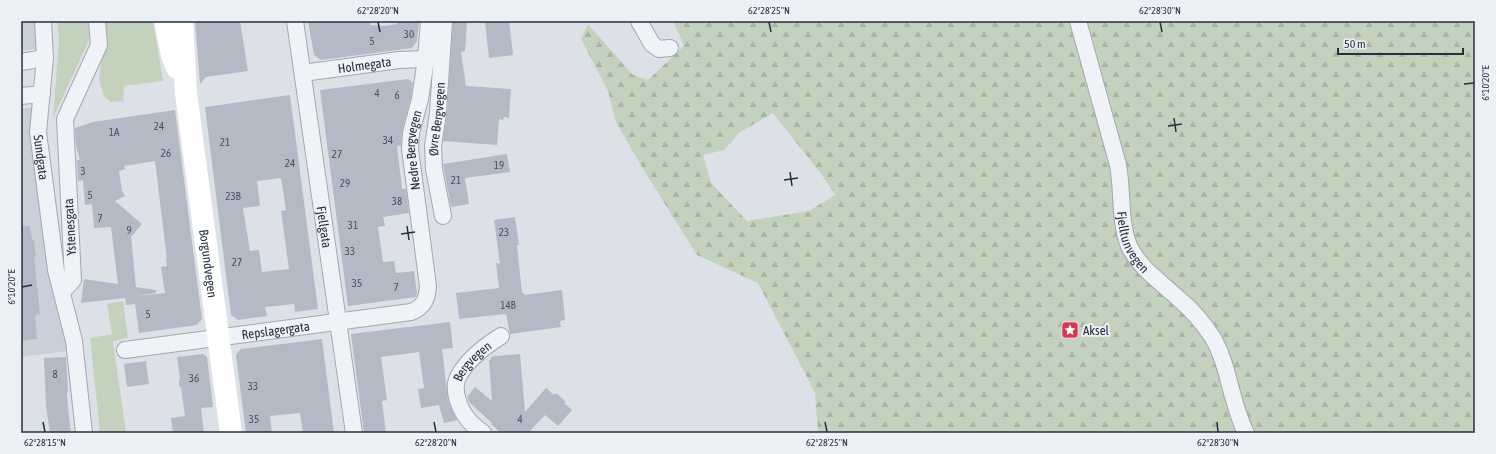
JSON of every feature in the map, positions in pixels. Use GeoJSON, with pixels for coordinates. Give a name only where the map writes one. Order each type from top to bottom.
{"type":"FeatureCollection","features":[{"type":"Feature","properties":{"kind":"main road","name":"Borgundvegen"},"geometry":{"type":"LineString","coordinates":[[165,21],[172,55],[186,93]]}},
{"type":"Feature","properties":{"kind":"main road","name":"Borgundvegen"},"geometry":{"type":"LineString","coordinates":[[182,21],[184,30],[186,93],[231,433]]}},
{"type":"Feature","properties":{"kind":"street","name":"Sundgata"},"geometry":{"type":"LineString","coordinates":[[43,21],[45,58],[38,132],[56,270],[62,292]]}},
{"type":"Feature","properties":{"kind":"street","name":"Ystenesgata"},"geometry":{"type":"LineString","coordinates":[[62,292],[73,280],[65,119],[99,45],[97,21]]}},
{"type":"Feature","properties":{"kind":"street","name":"Fjellgata"},"geometry":{"type":"LineString","coordinates":[[295,21],[354,433]]}},
{"type":"Feature","properties":{"kind":"street","name":"Nedre Bergvegen"},"geometry":{"type":"LineString","coordinates":[[424,304],[428,286],[410,149],[410,133],[420,99],[426,59],[429,21]]}},
{"type":"Feature","properties":{"kind":"street","name":"Øvre Bergvegen"},"geometry":{"type":"LineString","coordinates":[[443,216],[434,169],[433,146],[438,113],[444,21]]}},
{"type":"Feature","properties":{"kind":"street"},"geometry":{"type":"LineString","coordinates":[[639,21],[652,44],[659,49],[670,48]]}},
{"type":"Feature","properties":{"kind":"street","name":"Fjelltunvegen"},"geometry":{"type":"LineString","coordinates":[[1078,21],[1118,165],[1121,178],[1124,226],[1130,246],[1143,267],[1180,300],[1212,337],[1217,346],[1235,406],[1246,433]]}},
{"type":"Feature","properties":{"kind":"street"},"geometry":{"type":"LineString","coordinates":[[21,62],[45,58]]}},
{"type":"Feature","properties":{"kind":"street","name":"Holmegata"},"geometry":{"type":"LineString","coordinates":[[303,73],[400,60],[426,59]]}},
{"type":"Feature","properties":{"kind":"street"},"geometry":{"type":"LineString","coordinates":[[21,96],[42,94]]}},
{"type":"Feature","properties":{"kind":"street"},"geometry":{"type":"LineString","coordinates":[[62,292],[74,341],[84,433]]}},
{"type":"Feature","properties":{"kind":"street","name":"Repslagergata"},"geometry":{"type":"LineString","coordinates":[[125,350],[219,336],[411,312],[424,304]]}},
{"type":"Feature","properties":{"kind":"street","name":"Bergvegen"},"geometry":{"type":"LineString","coordinates":[[483,433],[467,419],[464,413],[458,397],[458,377],[466,366],[486,345],[501,336]]}},
{"type":"Feature","properties":{"kind":"shaded area"},"geometry":{"type":"Polygon","coordinates":[[[21,21],[39,21],[41,48],[21,51],[21,21]]]}},
{"type":"Feature","properties":{"kind":"shaded area"},"geometry":{"type":"Polygon","coordinates":[[[35,107],[67,351],[21,357],[21,109],[35,107]]]}},
{"type":"Feature","properties":{"kind":"green space"},"geometry":{"type":"Polygon","coordinates":[[[57,21],[88,21],[89,40],[53,118],[59,40],[57,21]]]}},
{"type":"Feature","properties":{"kind":"green space"},"geometry":{"type":"Polygon","coordinates":[[[103,21],[153,21],[163,81],[124,86],[123,101],[111,102],[104,96],[99,79],[104,44],[103,21]]]}},
{"type":"Feature","properties":{"kind":"green space"},"geometry":{"type":"Polygon","coordinates":[[[673,21],[1475,21],[1475,433],[818,433],[815,393],[758,283],[697,255],[643,169],[616,122],[608,91],[581,39],[588,24],[633,75],[648,80],[684,46],[673,21]],[[773,113],[739,133],[724,150],[703,155],[711,183],[747,221],[809,211],[835,195],[822,175],[773,113]]]}},
{"type":"Feature","properties":{"kind":"green space"},"geometry":{"type":"Polygon","coordinates":[[[123,301],[128,338],[113,341],[126,433],[100,433],[90,338],[112,334],[107,304],[123,301]]]}},
{"type":"Feature","properties":{"kind":"building"},"geometry":{"type":"Polygon","coordinates":[[[195,21],[240,21],[248,71],[206,77],[200,84],[195,21]]]}},
{"type":"Feature","properties":{"kind":"building"},"geometry":{"type":"Polygon","coordinates":[[[308,21],[370,21],[370,25],[384,26],[397,24],[398,21],[419,21],[417,41],[412,48],[321,60],[314,55],[308,21]]]}},
{"type":"Feature","properties":{"kind":"building"},"geometry":{"type":"Polygon","coordinates":[[[453,21],[467,21],[465,51],[461,52],[466,86],[511,89],[509,118],[504,117],[503,120],[499,119],[497,145],[443,141],[447,114],[453,21]]]}},
{"type":"Feature","properties":{"kind":"building"},"geometry":{"type":"Polygon","coordinates":[[[485,21],[509,21],[513,55],[489,58],[485,21]]]}},
{"type":"Feature","properties":{"kind":"building"},"geometry":{"type":"Polygon","coordinates":[[[408,79],[413,83],[411,97],[402,131],[401,146],[397,146],[402,189],[406,189],[409,213],[383,217],[385,226],[378,227],[383,262],[394,261],[396,273],[414,271],[417,293],[416,297],[348,306],[320,90],[408,79]]]}},
{"type":"Feature","properties":{"kind":"building"},"geometry":{"type":"Polygon","coordinates":[[[290,95],[318,309],[295,312],[294,304],[265,307],[267,316],[238,320],[231,315],[205,107],[290,95]],[[281,178],[257,181],[260,206],[243,208],[250,251],[259,250],[262,272],[289,269],[281,211],[286,210],[281,178]]]}},
{"type":"Feature","properties":{"kind":"building"},"geometry":{"type":"Polygon","coordinates":[[[175,110],[202,319],[197,325],[139,333],[135,304],[126,305],[125,298],[81,303],[84,279],[118,284],[111,227],[94,228],[92,204],[85,205],[83,180],[78,181],[77,160],[80,160],[76,146],[75,128],[93,122],[175,110]],[[155,161],[124,166],[125,169],[119,171],[122,191],[125,196],[115,201],[142,224],[131,237],[136,287],[156,290],[156,293],[137,296],[165,293],[161,267],[167,266],[155,161]]]}},
{"type":"Feature","properties":{"kind":"building"},"geometry":{"type":"Polygon","coordinates":[[[507,154],[510,172],[465,178],[469,204],[451,207],[443,164],[507,154]]]}},
{"type":"Feature","properties":{"kind":"building"},"geometry":{"type":"Polygon","coordinates":[[[515,217],[519,245],[517,245],[522,293],[524,293],[524,295],[562,290],[565,320],[560,321],[561,327],[510,334],[506,314],[459,319],[456,293],[499,288],[496,263],[500,264],[494,220],[515,217]]]}},
{"type":"Feature","properties":{"kind":"building"},"geometry":{"type":"Polygon","coordinates":[[[21,226],[30,226],[32,240],[34,240],[36,257],[34,257],[40,314],[35,315],[37,339],[21,341],[21,226]]]}},
{"type":"Feature","properties":{"kind":"building"},"geometry":{"type":"Polygon","coordinates":[[[450,322],[453,348],[442,349],[448,400],[457,420],[444,423],[439,405],[421,408],[418,389],[424,388],[419,352],[381,357],[387,400],[382,401],[386,433],[364,433],[351,334],[450,322]]]}},
{"type":"Feature","properties":{"kind":"building"},"geometry":{"type":"Polygon","coordinates":[[[322,339],[334,433],[303,433],[300,413],[270,416],[272,433],[246,433],[236,355],[241,349],[322,339]]]}},
{"type":"Feature","properties":{"kind":"building"},"geometry":{"type":"Polygon","coordinates":[[[203,354],[207,357],[213,407],[201,408],[204,433],[173,433],[171,418],[185,416],[181,387],[179,386],[180,378],[177,357],[203,354]]]}},
{"type":"Feature","properties":{"kind":"building"},"geometry":{"type":"Polygon","coordinates":[[[520,354],[525,412],[546,388],[554,395],[556,393],[572,410],[558,426],[545,415],[528,433],[501,433],[469,402],[467,397],[475,387],[492,401],[489,360],[491,360],[491,357],[520,354]]]}},
{"type":"Feature","properties":{"kind":"building"},"geometry":{"type":"Polygon","coordinates":[[[66,357],[68,408],[71,433],[50,433],[46,406],[44,358],[66,357]]]}},
{"type":"Feature","properties":{"kind":"building"},"geometry":{"type":"Polygon","coordinates":[[[146,361],[149,384],[127,387],[124,364],[146,361]]]}},
{"type":"Feature","properties":{"kind":"place","name":"Aksel"},"geometry":{"type":"Point","coordinates":[1070,330]}}]}
